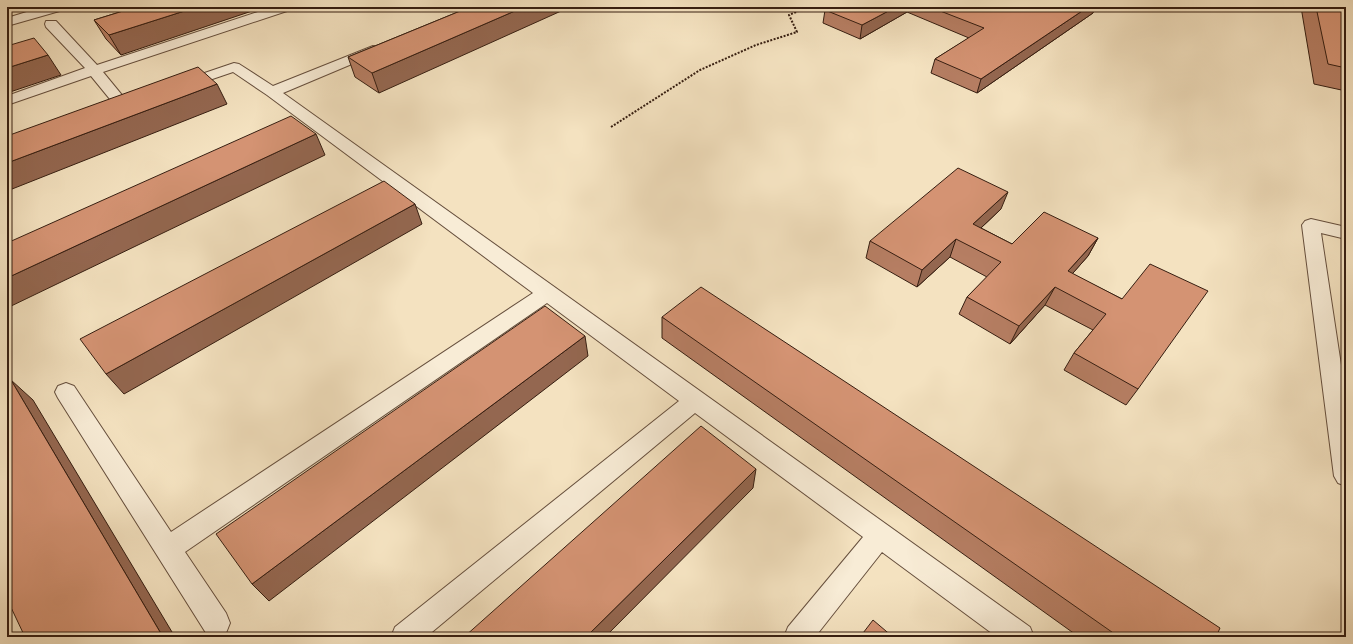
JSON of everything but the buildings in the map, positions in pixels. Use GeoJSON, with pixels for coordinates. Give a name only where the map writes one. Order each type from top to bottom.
{"type":"FeatureCollection","features":[{"type":"Feature","properties":{"kind":"street"},"geometry":{"type":"LineString","coordinates":[[7,10],[16,7]]}},
{"type":"Feature","properties":{"kind":"street"},"geometry":{"type":"LineString","coordinates":[[7,22],[58,7]]}},
{"type":"Feature","properties":{"kind":"lane"},"geometry":{"type":"LineString","coordinates":[[7,101],[94,70],[286,7]]}},
{"type":"Feature","properties":{"kind":"lane"},"geometry":{"type":"LineString","coordinates":[[51,24],[94,70],[124,106]]}},
{"type":"Feature","properties":{"kind":"lane"},"geometry":{"type":"LineString","coordinates":[[272,92],[387,44]]}},
{"type":"Feature","properties":{"kind":"lane"},"geometry":{"type":"LineString","coordinates":[[168,91],[234,67],[272,92],[301,122],[388,185],[547,293],[1020,637]]}},
{"type":"Feature","properties":{"kind":"lane"},"geometry":{"type":"LineString","coordinates":[[109,112],[153,96]]}},
{"type":"Feature","properties":{"kind":"lane"},"geometry":{"type":"LineString","coordinates":[[1346,233],[1311,225],[1346,476]]}},
{"type":"Feature","properties":{"kind":"lane"},"geometry":{"type":"LineString","coordinates":[[168,549],[547,293]]}},
{"type":"Feature","properties":{"kind":"lane"},"geometry":{"type":"LineString","coordinates":[[66,392],[216,623]]}},
{"type":"Feature","properties":{"kind":"lane"},"geometry":{"type":"LineString","coordinates":[[405,637],[695,400]]}},
{"type":"Feature","properties":{"kind":"lane"},"geometry":{"type":"LineString","coordinates":[[798,637],[880,535]]}},
{"type":"Feature","properties":{"kind":"path"},"geometry":{"type":"LineString","coordinates":[[611,127],[700,70],[756,45],[797,32],[789,15],[808,7]]}}]}
